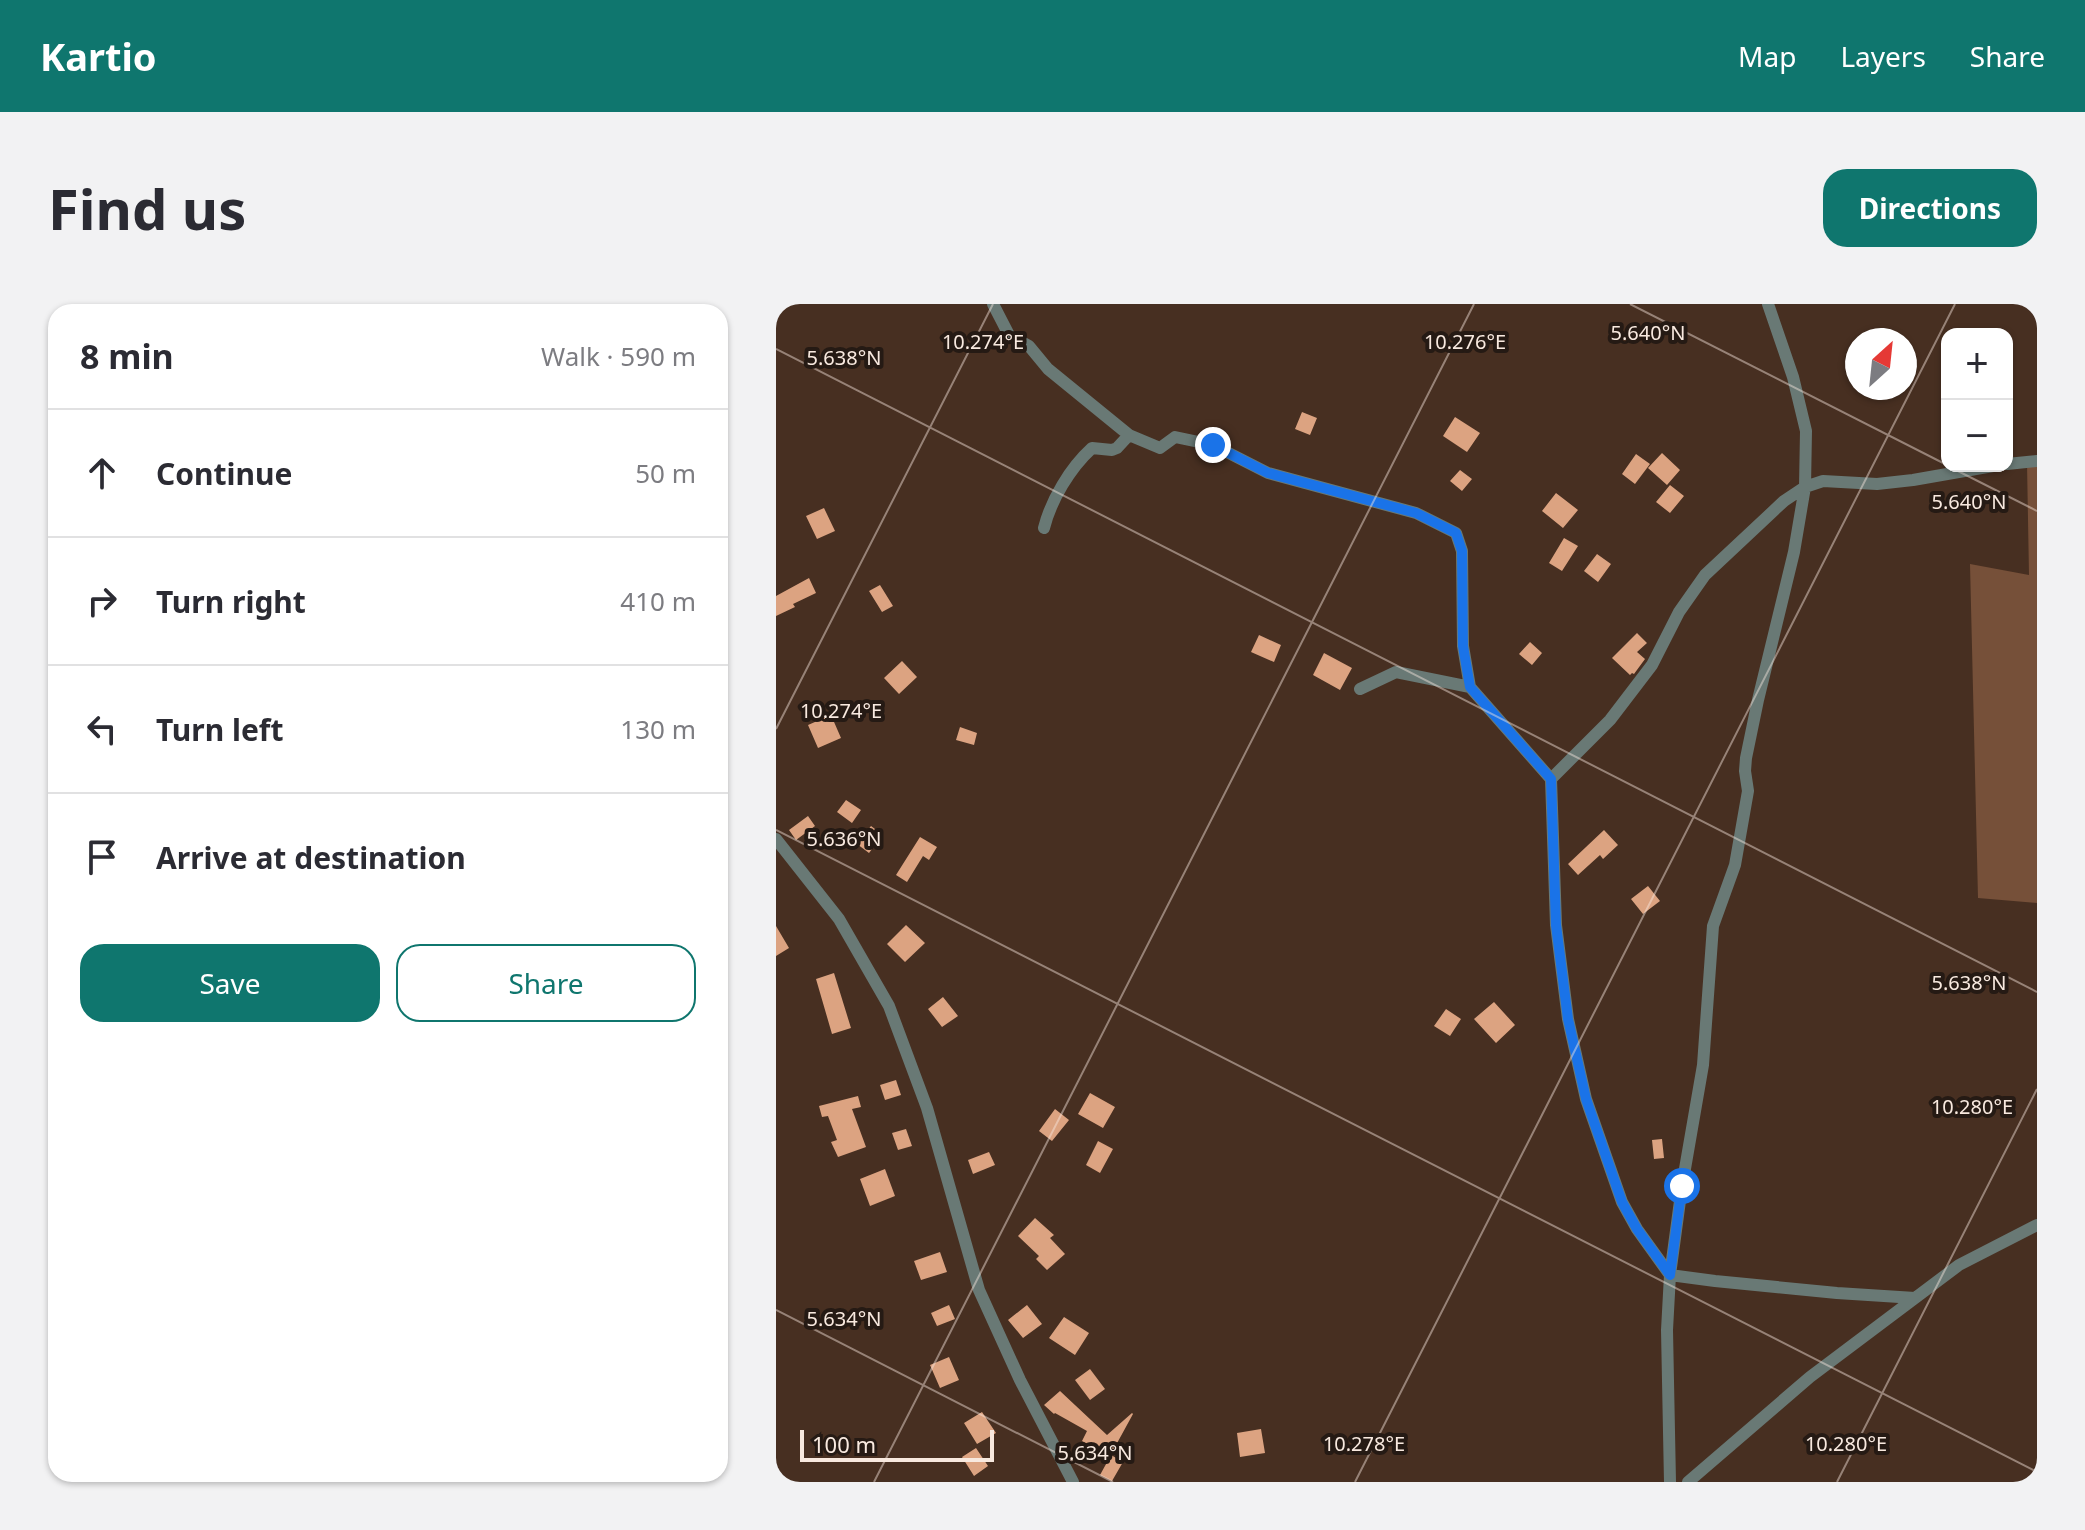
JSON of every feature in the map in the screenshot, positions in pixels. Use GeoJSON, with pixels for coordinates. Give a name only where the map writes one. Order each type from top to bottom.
{"type":"FeatureCollection","features":[{"type":"Feature","properties":{"kind":"street"},"geometry":{"type":"LineString","coordinates":[[993,304],[1009,335],[1029,346],[1048,369],[1129,435],[1160,448],[1175,437],[1213,445],[1268,473],[1416,513],[1456,533],[1462,551],[1463,646],[1470,687],[1551,779],[1556,925],[1568,1019],[1586,1099],[1622,1202],[1637,1229],[1670,1275],[1915,1298]]}},
{"type":"Feature","properties":{"kind":"street"},"geometry":{"type":"LineString","coordinates":[[1670,1482],[1667,1330],[1670,1275],[1703,1065],[1713,926],[1735,865],[1748,791],[1746,758],[1794,552],[1805,487],[1806,431],[1793,377],[1768,304]]}},
{"type":"Feature","properties":{"kind":"street"},"geometry":{"type":"LineString","coordinates":[[1044,528],[1066,480],[1084,454],[1092,448],[1117,448],[1129,435]]}},
{"type":"Feature","properties":{"kind":"street"},"geometry":{"type":"LineString","coordinates":[[2013,463],[2037,461]]}},
{"type":"Feature","properties":{"kind":"street"},"geometry":{"type":"LineString","coordinates":[[1805,470],[1823,481]]}},
{"type":"Feature","properties":{"kind":"street"},"geometry":{"type":"LineString","coordinates":[[1551,779],[1610,720],[1652,665],[1679,612],[1705,575],[1784,501],[1805,487],[1823,481],[1877,484],[1959,472]]}},
{"type":"Feature","properties":{"kind":"street"},"geometry":{"type":"LineString","coordinates":[[1360,689],[1396,672],[1470,687]]}},
{"type":"Feature","properties":{"kind":"street"},"geometry":{"type":"LineString","coordinates":[[776,839],[839,919],[889,1006],[927,1108],[979,1290],[1020,1380],[1073,1482]]}},
{"type":"Feature","properties":{"kind":"street"},"geometry":{"type":"LineString","coordinates":[[1688,1482],[1810,1377],[1959,1265],[2037,1225]]}},
{"type":"Feature","properties":{"kind":"shaded area"},"geometry":{"type":"Polygon","coordinates":[[[2037,462],[2037,903],[1978,898],[1970,564],[2029,575],[2027,463],[2037,462]]]}},
{"type":"Feature","properties":{"kind":"building"},"geometry":{"type":"Polygon","coordinates":[[[1302,412],[1317,418],[1310,435],[1295,429],[1302,412]]]}},
{"type":"Feature","properties":{"kind":"building"},"geometry":{"type":"Polygon","coordinates":[[[1455,417],[1480,433],[1467,452],[1443,436],[1455,417]]]}},
{"type":"Feature","properties":{"kind":"building"},"geometry":{"type":"Polygon","coordinates":[[[1662,453],[1680,470],[1667,485],[1648,468],[1662,453]]]}},
{"type":"Feature","properties":{"kind":"building"},"geometry":{"type":"Polygon","coordinates":[[[1636,454],[1650,464],[1635,484],[1622,474],[1636,454]]]}},
{"type":"Feature","properties":{"kind":"building"},"geometry":{"type":"Polygon","coordinates":[[[1460,470],[1472,479],[1462,491],[1450,481],[1460,470]]]}},
{"type":"Feature","properties":{"kind":"building"},"geometry":{"type":"Polygon","coordinates":[[[1670,485],[1684,496],[1670,513],[1656,502],[1670,485]]]}},
{"type":"Feature","properties":{"kind":"building"},"geometry":{"type":"Polygon","coordinates":[[[1556,493],[1578,510],[1563,528],[1542,511],[1556,493]]]}},
{"type":"Feature","properties":{"kind":"building"},"geometry":{"type":"Polygon","coordinates":[[[824,508],[835,531],[817,539],[806,516],[824,508]]]}},
{"type":"Feature","properties":{"kind":"building"},"geometry":{"type":"Polygon","coordinates":[[[1564,538],[1578,546],[1562,571],[1549,563],[1564,538]]]}},
{"type":"Feature","properties":{"kind":"building"},"geometry":{"type":"Polygon","coordinates":[[[1597,554],[1611,564],[1598,582],[1584,571],[1597,554]]]}},
{"type":"Feature","properties":{"kind":"building"},"geometry":{"type":"Polygon","coordinates":[[[809,578],[816,593],[776,616],[776,596],[809,578]]]}},
{"type":"Feature","properties":{"kind":"building"},"geometry":{"type":"Polygon","coordinates":[[[880,585],[893,606],[882,612],[869,591],[880,585]]]}},
{"type":"Feature","properties":{"kind":"building"},"geometry":{"type":"Polygon","coordinates":[[[1637,633],[1647,643],[1637,652],[1645,659],[1630,675],[1612,658],[1637,633]]]}},
{"type":"Feature","properties":{"kind":"building"},"geometry":{"type":"Polygon","coordinates":[[[1259,635],[1281,645],[1274,662],[1251,652],[1259,635]]]}},
{"type":"Feature","properties":{"kind":"building"},"geometry":{"type":"Polygon","coordinates":[[[1530,642],[1542,653],[1532,665],[1519,654],[1530,642]]]}},
{"type":"Feature","properties":{"kind":"building"},"geometry":{"type":"Polygon","coordinates":[[[1324,653],[1352,668],[1340,690],[1313,675],[1324,653]]]}},
{"type":"Feature","properties":{"kind":"building"},"geometry":{"type":"Polygon","coordinates":[[[902,661],[917,677],[899,694],[884,678],[902,661]]]}},
{"type":"Feature","properties":{"kind":"building"},"geometry":{"type":"Polygon","coordinates":[[[831,715],[841,738],[818,748],[808,725],[831,715]]]}},
{"type":"Feature","properties":{"kind":"building"},"geometry":{"type":"Polygon","coordinates":[[[960,727],[977,733],[974,745],[956,740],[960,727]]]}},
{"type":"Feature","properties":{"kind":"building"},"geometry":{"type":"Polygon","coordinates":[[[846,800],[861,810],[852,823],[837,812],[846,800]]]}},
{"type":"Feature","properties":{"kind":"building"},"geometry":{"type":"Polygon","coordinates":[[[808,816],[815,826],[796,840],[789,830],[808,816]]]}},
{"type":"Feature","properties":{"kind":"building"},"geometry":{"type":"Polygon","coordinates":[[[871,826],[883,835],[869,853],[857,844],[871,826]]]}},
{"type":"Feature","properties":{"kind":"building"},"geometry":{"type":"Polygon","coordinates":[[[1604,830],[1618,845],[1603,859],[1600,855],[1578,875],[1568,864],[1604,830]]]}},
{"type":"Feature","properties":{"kind":"building"},"geometry":{"type":"Polygon","coordinates":[[[920,837],[937,847],[929,860],[923,856],[907,882],[896,875],[920,837]]]}},
{"type":"Feature","properties":{"kind":"building"},"geometry":{"type":"Polygon","coordinates":[[[1648,886],[1660,901],[1643,914],[1631,899],[1648,886]]]}},
{"type":"Feature","properties":{"kind":"building"},"geometry":{"type":"Polygon","coordinates":[[[906,925],[925,943],[905,962],[887,944],[906,925]]]}},
{"type":"Feature","properties":{"kind":"building"},"geometry":{"type":"Polygon","coordinates":[[[776,926],[789,948],[776,956],[776,926]]]}},
{"type":"Feature","properties":{"kind":"building"},"geometry":{"type":"Polygon","coordinates":[[[834,973],[851,1028],[832,1034],[816,979],[834,973]]]}},
{"type":"Feature","properties":{"kind":"building"},"geometry":{"type":"Polygon","coordinates":[[[943,997],[958,1016],[942,1027],[928,1009],[943,997]]]}},
{"type":"Feature","properties":{"kind":"building"},"geometry":{"type":"Polygon","coordinates":[[[1494,1002],[1515,1025],[1496,1043],[1474,1019],[1494,1002]]]}},
{"type":"Feature","properties":{"kind":"building"},"geometry":{"type":"Polygon","coordinates":[[[1446,1009],[1461,1019],[1450,1036],[1434,1026],[1446,1009]]]}},
{"type":"Feature","properties":{"kind":"building"},"geometry":{"type":"Polygon","coordinates":[[[896,1080],[901,1095],[885,1100],[880,1085],[896,1080]]]}},
{"type":"Feature","properties":{"kind":"building"},"geometry":{"type":"Polygon","coordinates":[[[1090,1093],[1115,1107],[1103,1128],[1078,1114],[1090,1093]]]}},
{"type":"Feature","properties":{"kind":"building"},"geometry":{"type":"Polygon","coordinates":[[[858,1096],[861,1107],[852,1109],[866,1147],[838,1157],[831,1142],[837,1140],[828,1116],[822,1117],[819,1106],[858,1096]]]}},
{"type":"Feature","properties":{"kind":"building"},"geometry":{"type":"Polygon","coordinates":[[[1055,1109],[1069,1120],[1052,1141],[1039,1131],[1055,1109]]]}},
{"type":"Feature","properties":{"kind":"building"},"geometry":{"type":"Polygon","coordinates":[[[906,1129],[912,1146],[898,1150],[892,1133],[906,1129]]]}},
{"type":"Feature","properties":{"kind":"building"},"geometry":{"type":"Polygon","coordinates":[[[1662,1139],[1664,1158],[1654,1159],[1652,1140],[1662,1139]]]}},
{"type":"Feature","properties":{"kind":"building"},"geometry":{"type":"Polygon","coordinates":[[[1098,1141],[1113,1149],[1100,1173],[1086,1165],[1098,1141]]]}},
{"type":"Feature","properties":{"kind":"building"},"geometry":{"type":"Polygon","coordinates":[[[989,1152],[995,1165],[973,1174],[968,1160],[989,1152]]]}},
{"type":"Feature","properties":{"kind":"building"},"geometry":{"type":"Polygon","coordinates":[[[885,1169],[895,1196],[870,1206],[860,1179],[885,1169]]]}},
{"type":"Feature","properties":{"kind":"building"},"geometry":{"type":"Polygon","coordinates":[[[1035,1218],[1054,1235],[1050,1238],[1065,1254],[1047,1270],[1036,1259],[1039,1256],[1018,1236],[1035,1218]]]}},
{"type":"Feature","properties":{"kind":"building"},"geometry":{"type":"Polygon","coordinates":[[[940,1252],[947,1272],[921,1280],[914,1261],[940,1252]]]}},
{"type":"Feature","properties":{"kind":"building"},"geometry":{"type":"Polygon","coordinates":[[[949,1305],[955,1319],[937,1326],[931,1313],[949,1305]]]}},
{"type":"Feature","properties":{"kind":"building"},"geometry":{"type":"Polygon","coordinates":[[[1027,1305],[1042,1324],[1023,1338],[1008,1320],[1027,1305]]]}},
{"type":"Feature","properties":{"kind":"building"},"geometry":{"type":"Polygon","coordinates":[[[1064,1317],[1089,1333],[1075,1355],[1049,1338],[1064,1317]]]}},
{"type":"Feature","properties":{"kind":"building"},"geometry":{"type":"Polygon","coordinates":[[[949,1357],[959,1380],[940,1388],[930,1365],[949,1357]]]}},
{"type":"Feature","properties":{"kind":"building"},"geometry":{"type":"Polygon","coordinates":[[[1090,1369],[1105,1389],[1090,1400],[1075,1380],[1090,1369]]]}},
{"type":"Feature","properties":{"kind":"building"},"geometry":{"type":"Polygon","coordinates":[[[1060,1391],[1107,1435],[1133,1414],[1110,1456],[1082,1441],[1087,1431],[1054,1414],[1044,1405],[1060,1391]]]}},
{"type":"Feature","properties":{"kind":"building"},"geometry":{"type":"Polygon","coordinates":[[[982,1412],[996,1433],[977,1444],[964,1423],[982,1412]]]}},
{"type":"Feature","properties":{"kind":"building"},"geometry":{"type":"Polygon","coordinates":[[[1261,1429],[1265,1453],[1240,1457],[1237,1433],[1261,1429]]]}},
{"type":"Feature","properties":{"kind":"building"},"geometry":{"type":"Polygon","coordinates":[[[976,1448],[988,1466],[974,1476],[962,1457],[976,1448]]]}},
{"type":"Feature","properties":{"kind":"building"},"geometry":{"type":"Polygon","coordinates":[[[1111,1455],[1123,1462],[1112,1481],[1100,1475],[1111,1455]]]}},
{"type":"Feature","properties":{"kind":"route"},"geometry":{"type":"LineString","coordinates":[[1213,445],[1268,473],[1416,513],[1456,533],[1462,551],[1463,646],[1470,687],[1551,779],[1556,925],[1568,1019],[1586,1099],[1622,1202],[1670,1275],[1682,1186]]}}]}
